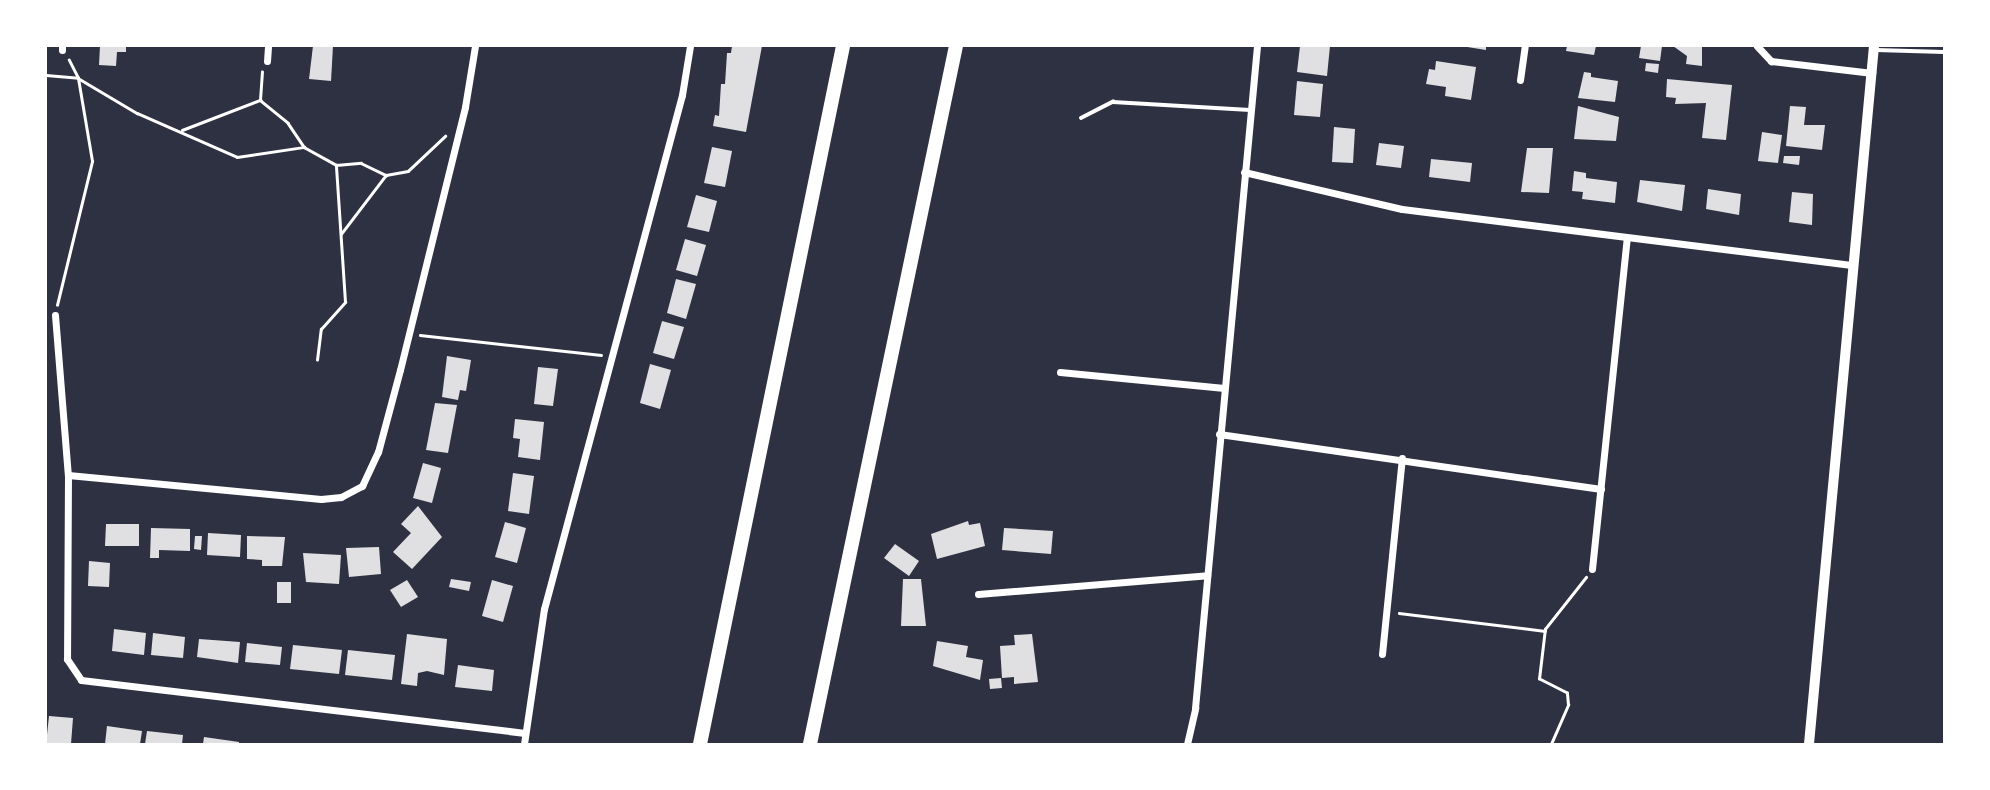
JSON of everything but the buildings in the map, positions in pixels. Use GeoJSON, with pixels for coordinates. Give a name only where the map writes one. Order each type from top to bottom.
{"type":"FeatureCollection","features":[{"type":"Feature","properties":{"kind":"highway"},"geometry":{"type":"LineString","coordinates":[[700,744],[843,46]]}},
{"type":"Feature","properties":{"kind":"highway"},"geometry":{"type":"LineString","coordinates":[[810,744],[956,46]]}},
{"type":"Feature","properties":{"kind":"street"},"geometry":{"type":"LineString","coordinates":[[267,61],[268,46]]}},
{"type":"Feature","properties":{"kind":"street"},"geometry":{"type":"LineString","coordinates":[[68,475],[321,499],[341,497],[362,486],[372,472],[409,333],[462,121],[475,46]]}},
{"type":"Feature","properties":{"kind":"street"},"geometry":{"type":"LineString","coordinates":[[524,744],[544,609],[682,96],[690,46]]}},
{"type":"Feature","properties":{"kind":"street"},"geometry":{"type":"LineString","coordinates":[[1186,744],[1195,708],[1257,46]]}},
{"type":"Feature","properties":{"kind":"street"},"geometry":{"type":"LineString","coordinates":[[1520,80],[1525,46]]}},
{"type":"Feature","properties":{"kind":"street"},"geometry":{"type":"LineString","coordinates":[[1757,46],[1771,61],[1872,73]]}},
{"type":"Feature","properties":{"kind":"street"},"geometry":{"type":"LineString","coordinates":[[1809,744],[1874,48]]}},
{"type":"Feature","properties":{"kind":"street"},"geometry":{"type":"LineString","coordinates":[[1244,172],[1402,209],[1854,265]]}},
{"type":"Feature","properties":{"kind":"street"},"geometry":{"type":"LineString","coordinates":[[1592,569],[1626,238]]}},
{"type":"Feature","properties":{"kind":"street"},"geometry":{"type":"LineString","coordinates":[[55,315],[68,475],[66,645],[72,671],[81,680],[525,733]]}},
{"type":"Feature","properties":{"kind":"street"},"geometry":{"type":"LineString","coordinates":[[1060,372],[1224,388]]}},
{"type":"Feature","properties":{"kind":"street"},"geometry":{"type":"LineString","coordinates":[[1219,434],[1402,458],[1601,489]]}},
{"type":"Feature","properties":{"kind":"street"},"geometry":{"type":"LineString","coordinates":[[1382,654],[1402,458]]}},
{"type":"Feature","properties":{"kind":"street"},"geometry":{"type":"LineString","coordinates":[[978,594],[1207,575]]}},
{"type":"Feature","properties":{"kind":"lane"},"geometry":{"type":"LineString","coordinates":[[1874,48],[1944,52]]}},
{"type":"Feature","properties":{"kind":"lane"},"geometry":{"type":"LineString","coordinates":[[1081,118],[1113,102],[1250,110]]}},
{"type":"Feature","properties":{"kind":"path"},"geometry":{"type":"LineString","coordinates":[[55,315],[92,161],[78,78],[62,48]]}},
{"type":"Feature","properties":{"kind":"path"},"geometry":{"type":"LineString","coordinates":[[46,75],[78,78],[137,113],[182,130],[237,157],[304,147]]}},
{"type":"Feature","properties":{"kind":"path"},"geometry":{"type":"LineString","coordinates":[[260,100],[262,78]]}},
{"type":"Feature","properties":{"kind":"path"},"geometry":{"type":"LineString","coordinates":[[260,100],[288,123],[304,147],[336,165],[361,163],[386,175],[408,171],[462,121]]}},
{"type":"Feature","properties":{"kind":"path"},"geometry":{"type":"LineString","coordinates":[[182,130],[260,100]]}},
{"type":"Feature","properties":{"kind":"path"},"geometry":{"type":"LineString","coordinates":[[317,360],[321,328],[345,302],[336,165]]}},
{"type":"Feature","properties":{"kind":"path"},"geometry":{"type":"LineString","coordinates":[[340,234],[386,175]]}},
{"type":"Feature","properties":{"kind":"path"},"geometry":{"type":"LineString","coordinates":[[409,333],[612,356]]}},
{"type":"Feature","properties":{"kind":"path"},"geometry":{"type":"LineString","coordinates":[[1551,744],[1568,705],[1567,693],[1539,679],[1545,631],[1592,569]]}},
{"type":"Feature","properties":{"kind":"path"},"geometry":{"type":"LineString","coordinates":[[1386,611],[1545,631]]}}]}
